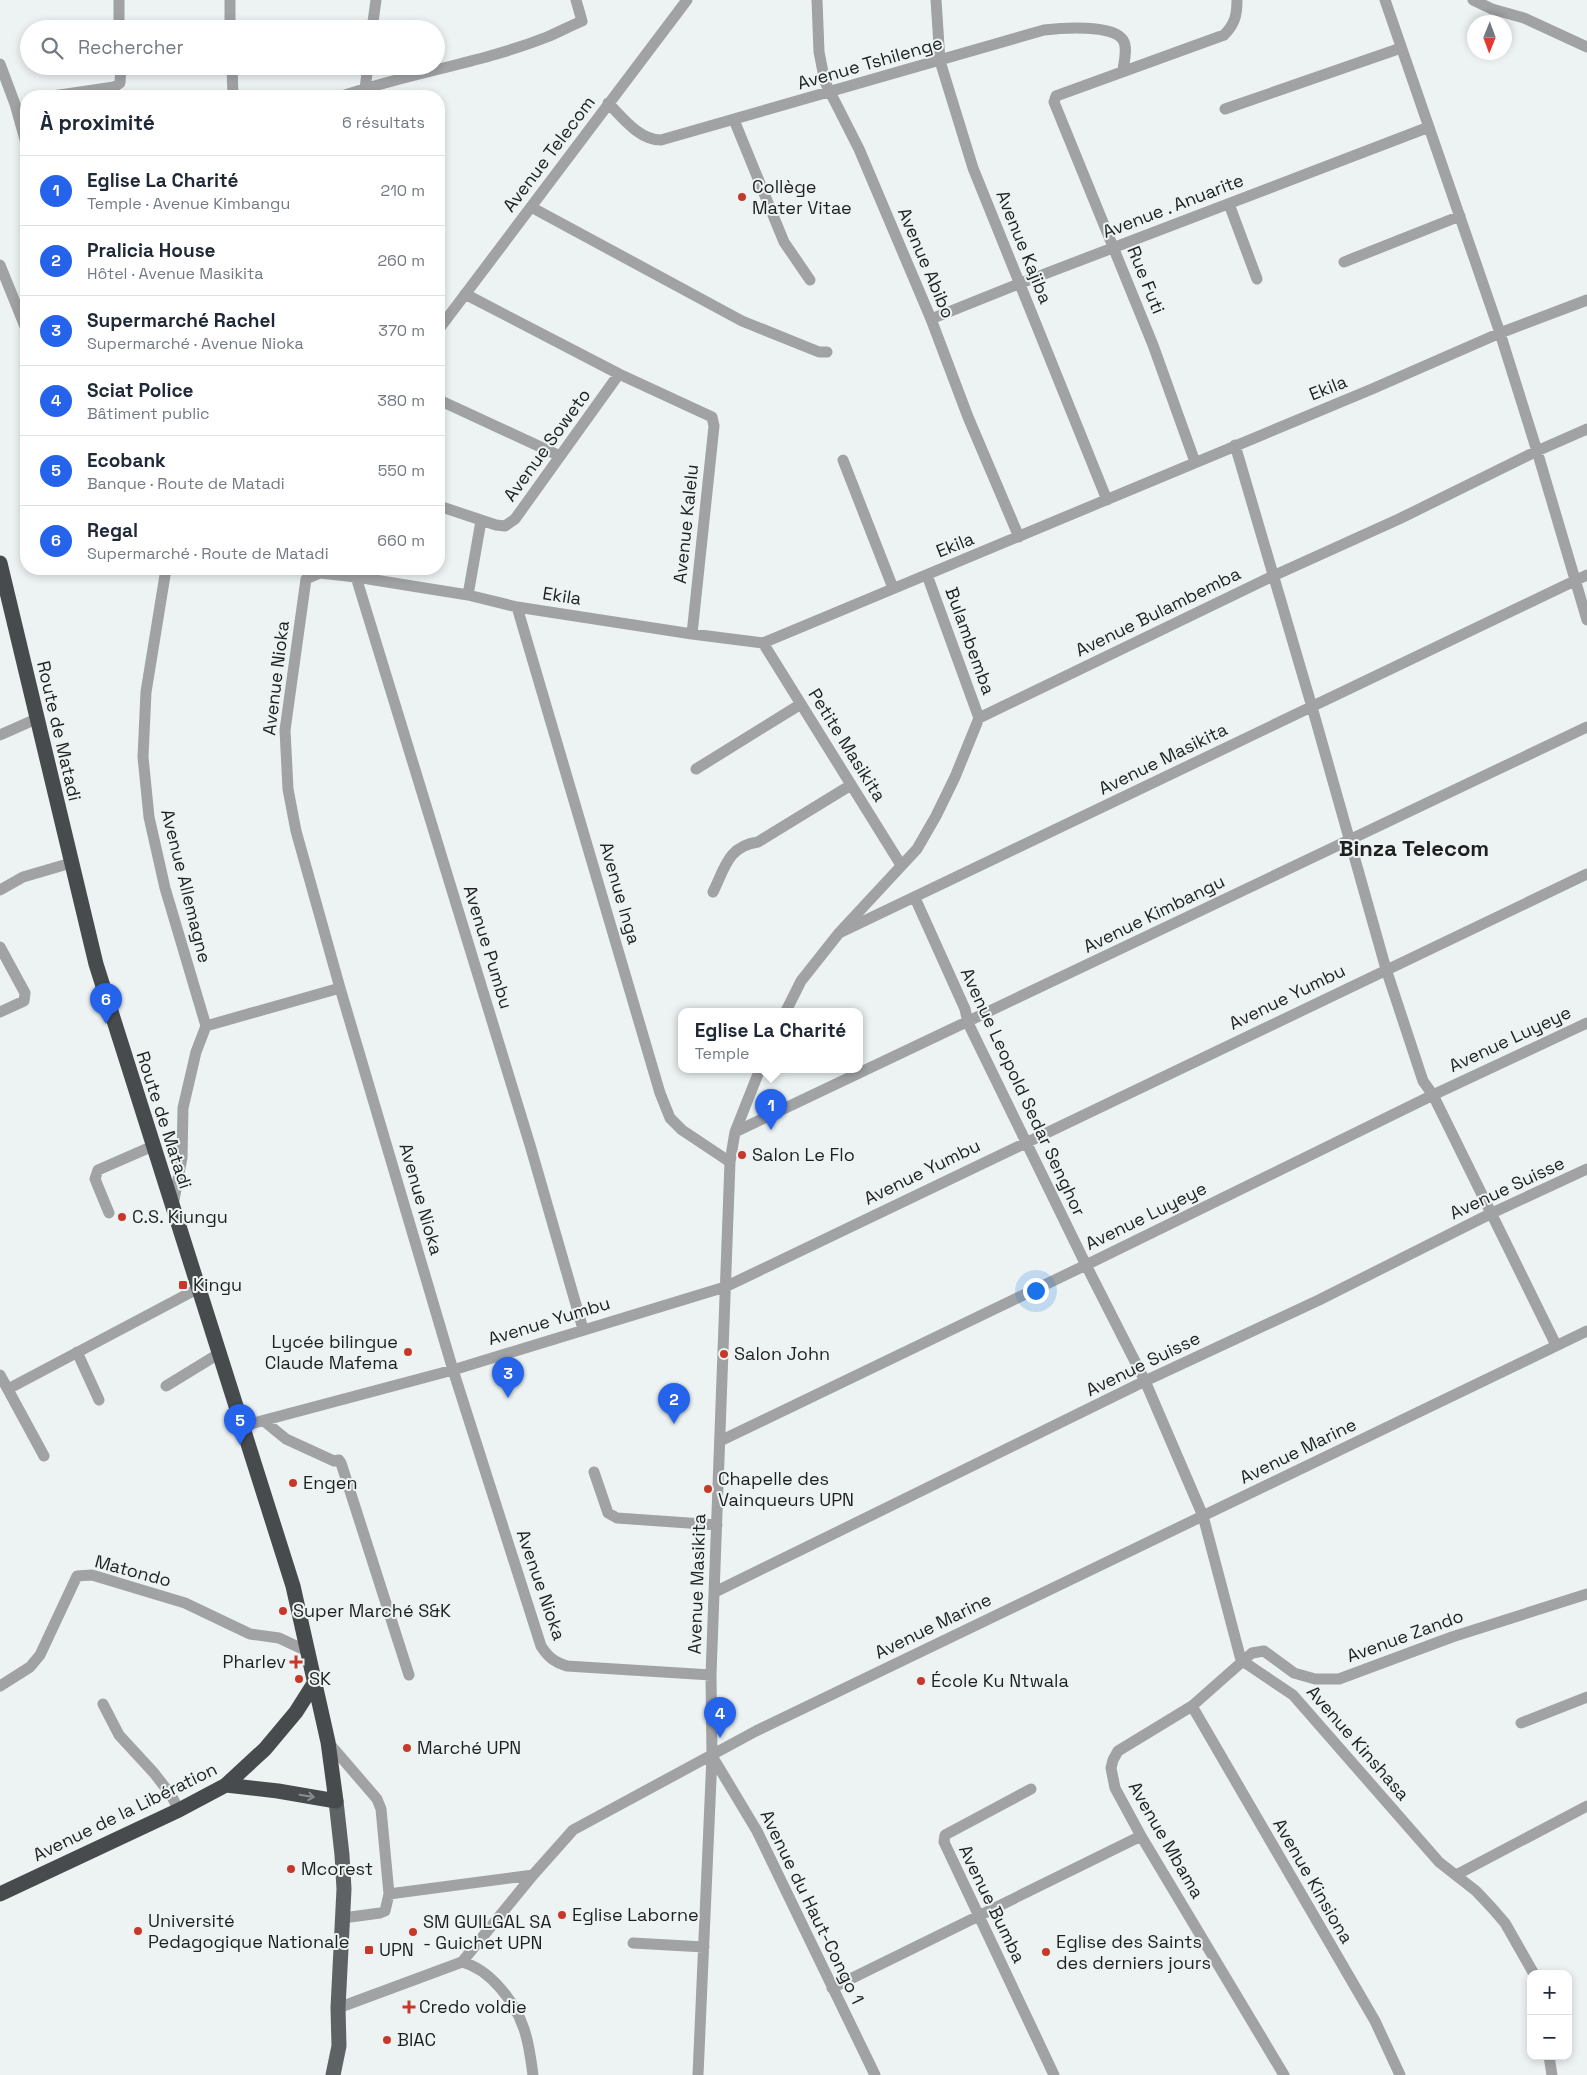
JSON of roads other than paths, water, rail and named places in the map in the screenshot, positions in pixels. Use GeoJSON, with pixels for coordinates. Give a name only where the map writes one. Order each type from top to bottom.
{"type":"FeatureCollection","features":[{"type":"Feature","properties":{"kind":"highway","name":"Route de Matadi"},"geometry":{"type":"LineString","coordinates":[[0,563],[96,964],[293,1586],[328,1742],[336,1801]]}},
{"type":"Feature","properties":{"kind":"highway","name":"Avenue de la Libération"},"geometry":{"type":"LineString","coordinates":[[0,1894],[180,1810],[226,1785],[265,1749],[296,1712],[315,1682]]}},
{"type":"Feature","properties":{"kind":"highway"},"geometry":{"type":"LineString","coordinates":[[226,1785],[278,1791],[336,1801]]}},
{"type":"Feature","properties":{"kind":"main road"},"geometry":{"type":"LineString","coordinates":[[333,2075],[339,2046],[338,2008],[343,1918],[342,1855],[336,1801]]}},
{"type":"Feature","properties":{"kind":"street"},"geometry":{"type":"LineString","coordinates":[[119,0],[119,20]]}},
{"type":"Feature","properties":{"kind":"street"},"geometry":{"type":"LineString","coordinates":[[230,0],[230,20]]}},
{"type":"Feature","properties":{"kind":"street"},"geometry":{"type":"LineString","coordinates":[[373,20],[376,0]]}},
{"type":"Feature","properties":{"kind":"street"},"geometry":{"type":"LineString","coordinates":[[445,67],[496,54],[547,37],[582,21],[576,0]]}},
{"type":"Feature","properties":{"kind":"street","name":"Avenue Telecom"},"geometry":{"type":"LineString","coordinates":[[445,321],[687,0]]}},
{"type":"Feature","properties":{"kind":"street","name":"Avenue Abibo"},"geometry":{"type":"LineString","coordinates":[[817,0],[819,52],[825,82],[859,149],[931,320],[968,417],[1020,537]]}},
{"type":"Feature","properties":{"kind":"street","name":"Avenue Kajiba"},"geometry":{"type":"LineString","coordinates":[[936,0],[940,61],[973,168],[1107,500]]}},
{"type":"Feature","properties":{"kind":"street"},"geometry":{"type":"LineString","coordinates":[[1123,70],[1224,35],[1232,28],[1235,21],[1236,0]]}},
{"type":"Feature","properties":{"kind":"street"},"geometry":{"type":"LineString","coordinates":[[1385,0],[1500,334],[1538,451],[1587,620]]}},
{"type":"Feature","properties":{"kind":"street"},"geometry":{"type":"LineString","coordinates":[[1473,0],[1493,4],[1587,48]]}},
{"type":"Feature","properties":{"kind":"street","name":"Avenue Tshilenge"},"geometry":{"type":"LineString","coordinates":[[608,103],[643,136],[652,140],[661,140],[1044,30],[1072,27],[1116,33],[1123,40],[1125,50],[1123,70]]}},
{"type":"Feature","properties":{"kind":"street"},"geometry":{"type":"LineString","coordinates":[[1225,109],[1400,48]]}},
{"type":"Feature","properties":{"kind":"street"},"geometry":{"type":"LineString","coordinates":[[0,64],[20,101]]}},
{"type":"Feature","properties":{"kind":"street","name":"Rue Futi"},"geometry":{"type":"LineString","coordinates":[[1123,70],[1056,96],[1054,102],[1153,345],[1195,462]]}},
{"type":"Feature","properties":{"kind":"street"},"geometry":{"type":"LineString","coordinates":[[94,90],[114,87],[120,83],[120,75]]}},
{"type":"Feature","properties":{"kind":"street"},"geometry":{"type":"LineString","coordinates":[[232,75],[233,90]]}},
{"type":"Feature","properties":{"kind":"street"},"geometry":{"type":"LineString","coordinates":[[365,88],[367,75]]}},
{"type":"Feature","properties":{"kind":"street"},"geometry":{"type":"LineString","coordinates":[[359,90],[415,75]]}},
{"type":"Feature","properties":{"kind":"street"},"geometry":{"type":"LineString","coordinates":[[734,120],[784,242],[810,280]]}},
{"type":"Feature","properties":{"kind":"street","name":"Avenue . Anuarite"},"geometry":{"type":"LineString","coordinates":[[931,320],[1020,283],[1428,127]]}},
{"type":"Feature","properties":{"kind":"street"},"geometry":{"type":"LineString","coordinates":[[1229,204],[1257,279]]}},
{"type":"Feature","properties":{"kind":"street"},"geometry":{"type":"LineString","coordinates":[[531,207],[742,321],[819,352],[827,352]]}},
{"type":"Feature","properties":{"kind":"street"},"geometry":{"type":"LineString","coordinates":[[1344,262],[1460,216]]}},
{"type":"Feature","properties":{"kind":"street"},"geometry":{"type":"LineString","coordinates":[[0,265],[20,314]]}},
{"type":"Feature","properties":{"kind":"street"},"geometry":{"type":"LineString","coordinates":[[465,294],[619,374]]}},
{"type":"Feature","properties":{"kind":"street","name":"Ekila"},"geometry":{"type":"LineString","coordinates":[[338,575],[468,595],[516,607],[763,643],[1020,537],[1500,334],[1587,300]]}},
{"type":"Feature","properties":{"kind":"street","name":"Avenue Kalelu"},"geometry":{"type":"LineString","coordinates":[[619,374],[712,417],[714,426],[692,634]]}},
{"type":"Feature","properties":{"kind":"street","name":"Avenue Soweto"},"geometry":{"type":"LineString","coordinates":[[445,508],[481,521],[505,526],[516,519],[619,374]]}},
{"type":"Feature","properties":{"kind":"street"},"geometry":{"type":"LineString","coordinates":[[445,403],[560,456]]}},
{"type":"Feature","properties":{"kind":"street","name":"Avenue Bulambemba"},"geometry":{"type":"LineString","coordinates":[[979,718],[1273,576],[1399,519],[1587,429]]}},
{"type":"Feature","properties":{"kind":"street"},"geometry":{"type":"LineString","coordinates":[[1235,445],[1386,969],[1423,1081],[1492,1213],[1556,1344]]}},
{"type":"Feature","properties":{"kind":"street"},"geometry":{"type":"LineString","coordinates":[[843,460],[893,588]]}},
{"type":"Feature","properties":{"kind":"street"},"geometry":{"type":"LineString","coordinates":[[468,595],[481,521]]}},
{"type":"Feature","properties":{"kind":"street","name":"Avenue Allemagne"},"geometry":{"type":"LineString","coordinates":[[165,575],[146,692],[143,757],[149,817],[165,888],[206,1026]]}},
{"type":"Feature","properties":{"kind":"street","name":"Ekila"},"geometry":{"type":"LineString","coordinates":[[306,579],[315,575]]}},
{"type":"Feature","properties":{"kind":"street","name":"Bulambemba"},"geometry":{"type":"LineString","coordinates":[[927,575],[979,718]]}},
{"type":"Feature","properties":{"kind":"street","name":"Avenue Masikita"},"geometry":{"type":"LineString","coordinates":[[788,1008],[801,981],[839,933],[1587,575]]}},
{"type":"Feature","properties":{"kind":"street","name":"Avenue Pumbu"},"geometry":{"type":"LineString","coordinates":[[356,577],[530,1145],[583,1329]]}},
{"type":"Feature","properties":{"kind":"street","name":"Avenue Nioka"},"geometry":{"type":"LineString","coordinates":[[306,579],[285,730],[285,764],[296,831],[340,988],[453,1370],[541,1646],[547,1656],[555,1662],[567,1666],[711,1675]]}},
{"type":"Feature","properties":{"kind":"street","name":"Avenue Inga"},"geometry":{"type":"LineString","coordinates":[[516,607],[660,1093],[670,1118],[676,1124],[706,1147],[730,1162]]}},
{"type":"Feature","properties":{"kind":"street","name":"Petite Masikita"},"geometry":{"type":"LineString","coordinates":[[763,643],[901,865]]}},
{"type":"Feature","properties":{"kind":"street"},"geometry":{"type":"LineString","coordinates":[[696,769],[801,704]]}},
{"type":"Feature","properties":{"kind":"street"},"geometry":{"type":"LineString","coordinates":[[839,933],[917,849],[955,778],[979,718]]}},
{"type":"Feature","properties":{"kind":"street"},"geometry":{"type":"LineString","coordinates":[[0,735],[36,719]]}},
{"type":"Feature","properties":{"kind":"street","name":"Avenue Kimbangu"},"geometry":{"type":"LineString","coordinates":[[863,1072],[1587,727]]}},
{"type":"Feature","properties":{"kind":"street"},"geometry":{"type":"LineString","coordinates":[[713,892],[734,850],[743,845],[758,842],[851,784]]}},
{"type":"Feature","properties":{"kind":"street"},"geometry":{"type":"LineString","coordinates":[[0,890],[23,877],[71,862]]}},
{"type":"Feature","properties":{"kind":"street","name":"Avenue Yumbu"},"geometry":{"type":"LineString","coordinates":[[243,1426],[453,1370],[725,1287],[1026,1141],[1587,874]]}},
{"type":"Feature","properties":{"kind":"street","name":"Avenue Leopold Sedar Senghor"},"geometry":{"type":"LineString","coordinates":[[915,898],[965,1009],[968,1023],[1086,1265],[1146,1381],[1203,1516]]}},
{"type":"Feature","properties":{"kind":"street"},"geometry":{"type":"LineString","coordinates":[[0,947],[25,993],[24,1001],[0,1012]]}},
{"type":"Feature","properties":{"kind":"street"},"geometry":{"type":"LineString","coordinates":[[173,1206],[182,1158],[183,1108],[196,1052],[206,1026],[340,988]]}},
{"type":"Feature","properties":{"kind":"street","name":"Avenue Luyeye"},"geometry":{"type":"LineString","coordinates":[[720,1441],[1086,1265],[1432,1095],[1587,1023]]}},
{"type":"Feature","properties":{"kind":"street","name":"Avenue Masikita"},"geometry":{"type":"LineString","coordinates":[[698,2075],[712,1756],[711,1675],[730,1162],[736,1132],[758,1073]]}},
{"type":"Feature","properties":{"kind":"street","name":"Avenue Kimbangu"},"geometry":{"type":"LineString","coordinates":[[736,1132],[862,1073]]}},
{"type":"Feature","properties":{"kind":"street"},"geometry":{"type":"LineString","coordinates":[[110,1213],[95,1179],[96,1173],[98,1170],[153,1146]]}},
{"type":"Feature","properties":{"kind":"street","name":"Avenue Suisse"},"geometry":{"type":"LineString","coordinates":[[715,1592],[1146,1381],[1319,1300],[1492,1213],[1587,1169]]}},
{"type":"Feature","properties":{"kind":"street"},"geometry":{"type":"LineString","coordinates":[[8,1389],[199,1288]]}},
{"type":"Feature","properties":{"kind":"street","name":"Avenue Marine"},"geometry":{"type":"LineString","coordinates":[[462,1962],[573,1830],[756,1731],[1587,1330]]}},
{"type":"Feature","properties":{"kind":"street"},"geometry":{"type":"LineString","coordinates":[[77,1352],[99,1400]]}},
{"type":"Feature","properties":{"kind":"street"},"geometry":{"type":"LineString","coordinates":[[166,1386],[220,1352]]}},
{"type":"Feature","properties":{"kind":"street"},"geometry":{"type":"LineString","coordinates":[[0,1375],[44,1456]]}},
{"type":"Feature","properties":{"kind":"street"},"geometry":{"type":"LineString","coordinates":[[264,1421],[286,1439],[334,1461],[339,1460],[341,1463],[409,1675]]}},
{"type":"Feature","properties":{"kind":"street"},"geometry":{"type":"LineString","coordinates":[[594,1472],[608,1513],[617,1518],[717,1525]]}},
{"type":"Feature","properties":{"kind":"street"},"geometry":{"type":"LineString","coordinates":[[1203,1516],[1241,1660]]}},
{"type":"Feature","properties":{"kind":"street","name":"Matondo"},"geometry":{"type":"LineString","coordinates":[[0,1686],[30,1667],[40,1655],[76,1576],[92,1575],[185,1603],[250,1634],[279,1638],[309,1652]]}},
{"type":"Feature","properties":{"kind":"street","name":"Avenue Zando"},"geometry":{"type":"LineString","coordinates":[[1241,1660],[1252,1653],[1264,1651],[1294,1673],[1314,1679],[1339,1679],[1452,1637],[1587,1594]]}},
{"type":"Feature","properties":{"kind":"street","name":"Avenue Mbama"},"geometry":{"type":"LineString","coordinates":[[1241,1660],[1192,1706],[1118,1751],[1113,1760],[1112,1776],[1115,1788],[1141,1836],[1284,2075]]}},
{"type":"Feature","properties":{"kind":"street","name":"Avenue Kinshasa"},"geometry":{"type":"LineString","coordinates":[[1241,1660],[1293,1695],[1439,1862],[1476,1891],[1505,1923],[1532,1970]]}},
{"type":"Feature","properties":{"kind":"street"},"geometry":{"type":"LineString","coordinates":[[1521,1723],[1587,1697]]}},
{"type":"Feature","properties":{"kind":"street"},"geometry":{"type":"LineString","coordinates":[[103,1704],[120,1735],[154,1773],[180,1810]]}},
{"type":"Feature","properties":{"kind":"street","name":"Avenue Kinsiona"},"geometry":{"type":"LineString","coordinates":[[1192,1706],[1374,2022],[1400,2075]]}},
{"type":"Feature","properties":{"kind":"street"},"geometry":{"type":"LineString","coordinates":[[328,1742],[377,1799],[381,1809],[389,1894],[385,1911],[343,1918]]}},
{"type":"Feature","properties":{"kind":"street","name":"Avenue du Haut-Congo 1"},"geometry":{"type":"LineString","coordinates":[[712,1756],[757,1831],[874,2075]]}},
{"type":"Feature","properties":{"kind":"street","name":"Avenue Bumba"},"geometry":{"type":"LineString","coordinates":[[1031,1789],[946,1835],[944,1838],[945,1846],[980,1916],[1054,2075]]}},
{"type":"Feature","properties":{"kind":"street"},"geometry":{"type":"LineString","coordinates":[[1456,1875],[1587,1806]]}},
{"type":"Feature","properties":{"kind":"street"},"geometry":{"type":"LineString","coordinates":[[832,1988],[1141,1836]]}},
{"type":"Feature","properties":{"kind":"street"},"geometry":{"type":"LineString","coordinates":[[389,1894],[534,1875]]}},
{"type":"Feature","properties":{"kind":"street"},"geometry":{"type":"LineString","coordinates":[[634,1943],[704,1947]]}},
{"type":"Feature","properties":{"kind":"street"},"geometry":{"type":"LineString","coordinates":[[338,2008],[462,1962],[471,1964],[490,1979],[512,2005],[524,2028],[533,2075]]}},
{"type":"Feature","properties":{"kind":"street"},"geometry":{"type":"LineString","coordinates":[[1550,2060],[1552,2075]]}},
{"type":"Feature","properties":{"kind":"place","name":"Collège Mater Vitae"},"geometry":{"type":"Point","coordinates":[742,197]}},
{"type":"Feature","properties":{"kind":"place","name":"Regal"},"geometry":{"type":"Point","coordinates":[106,1024]}},
{"type":"Feature","properties":{"kind":"place","name":"Eglise La Charité"},"geometry":{"type":"Point","coordinates":[771,1130]}},
{"type":"Feature","properties":{"kind":"place","name":"Salon Le Flo"},"geometry":{"type":"Point","coordinates":[742,1155]}},
{"type":"Feature","properties":{"kind":"place","name":"C.S. Kiungu"},"geometry":{"type":"Point","coordinates":[122,1217]}},
{"type":"Feature","properties":{"kind":"place","name":"Kingu"},"geometry":{"type":"Point","coordinates":[183,1285]}},
{"type":"Feature","properties":{"kind":"place","name":"Lycée bilingue Claude Mafema"},"geometry":{"type":"Point","coordinates":[408,1352]}},
{"type":"Feature","properties":{"kind":"place","name":"Salon John"},"geometry":{"type":"Point","coordinates":[724,1354]}},
{"type":"Feature","properties":{"kind":"place","name":"Supermarché Rachel"},"geometry":{"type":"Point","coordinates":[508,1398]}},
{"type":"Feature","properties":{"kind":"place","name":"Pralicia House"},"geometry":{"type":"Point","coordinates":[674,1424]}},
{"type":"Feature","properties":{"kind":"place","name":"Ecobank"},"geometry":{"type":"Point","coordinates":[240,1445]}},
{"type":"Feature","properties":{"kind":"place","name":"Engen"},"geometry":{"type":"Point","coordinates":[293,1483]}},
{"type":"Feature","properties":{"kind":"place","name":"Chapelle des Vainqueurs UPN"},"geometry":{"type":"Point","coordinates":[708,1489]}},
{"type":"Feature","properties":{"kind":"place","name":"Super Marché S&K"},"geometry":{"type":"Point","coordinates":[283,1611]}},
{"type":"Feature","properties":{"kind":"place","name":"Pharlev"},"geometry":{"type":"Point","coordinates":[296,1662]}},
{"type":"Feature","properties":{"kind":"place","name":"SK"},"geometry":{"type":"Point","coordinates":[299,1679]}},
{"type":"Feature","properties":{"kind":"place","name":"École Ku Ntwala"},"geometry":{"type":"Point","coordinates":[921,1681]}},
{"type":"Feature","properties":{"kind":"place","name":"Sciat Police"},"geometry":{"type":"Point","coordinates":[720,1738]}},
{"type":"Feature","properties":{"kind":"place","name":"Marché UPN"},"geometry":{"type":"Point","coordinates":[407,1748]}},
{"type":"Feature","properties":{"kind":"place","name":"Mcorest"},"geometry":{"type":"Point","coordinates":[291,1869]}},
{"type":"Feature","properties":{"kind":"place","name":"Eglise Laborne"},"geometry":{"type":"Point","coordinates":[562,1915]}},
{"type":"Feature","properties":{"kind":"place","name":"Université Pedagogique Nationale"},"geometry":{"type":"Point","coordinates":[138,1931]}},
{"type":"Feature","properties":{"kind":"place","name":"SM GUILGAL SA - Guichet UPN"},"geometry":{"type":"Point","coordinates":[413,1932]}},
{"type":"Feature","properties":{"kind":"place","name":"UPN"},"geometry":{"type":"Point","coordinates":[369,1950]}},
{"type":"Feature","properties":{"kind":"place","name":"Eglise des Saints des derniers jours"},"geometry":{"type":"Point","coordinates":[1046,1952]}},
{"type":"Feature","properties":{"kind":"place","name":"Credo voldie"},"geometry":{"type":"Point","coordinates":[409,2007]}},
{"type":"Feature","properties":{"kind":"place","name":"BIAC"},"geometry":{"type":"Point","coordinates":[387,2040]}},
{"type":"Feature","properties":{"kind":"district","name":"Binza Telecom"},"geometry":{"type":"Point","coordinates":[1414,848]}}]}
